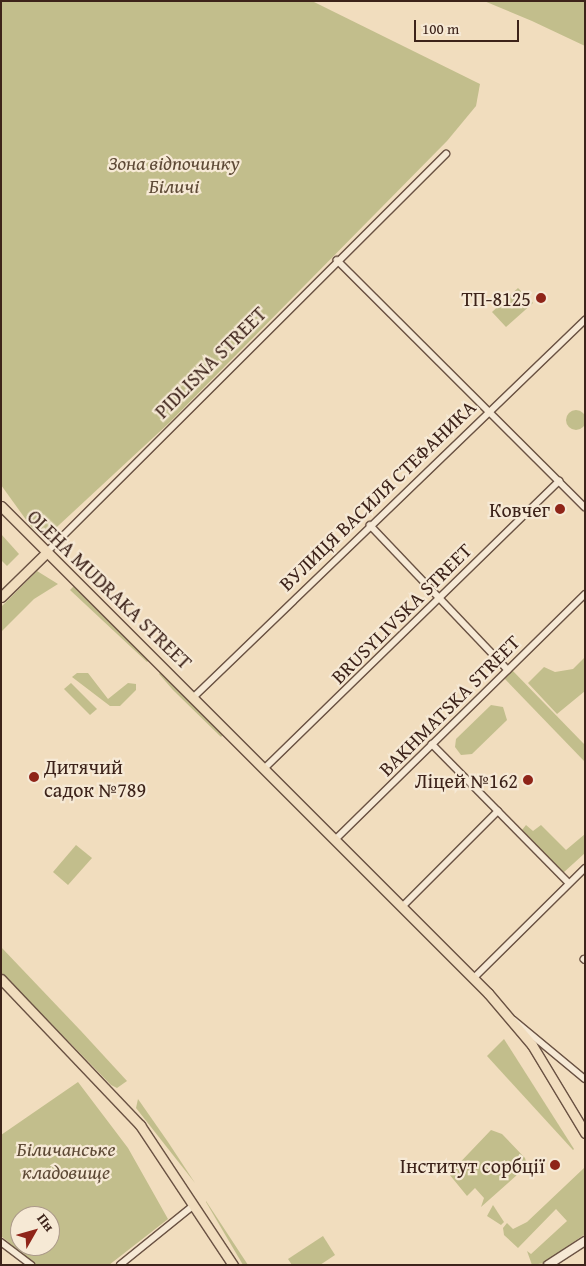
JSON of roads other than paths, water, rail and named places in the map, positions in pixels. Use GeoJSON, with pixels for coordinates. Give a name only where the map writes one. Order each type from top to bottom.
{"type":"FeatureCollection","features":[{"type":"Feature","properties":{"kind":"main road","name":"OLEHA MUDRAKA STREET"},"geometry":{"type":"LineString","coordinates":[[1,506],[46,553],[195,696],[474,978],[510,1017]]}},
{"type":"Feature","properties":{"kind":"main road","name":"PIDLISNA STREET"},"geometry":{"type":"LineString","coordinates":[[1,597],[46,553]]}},
{"type":"Feature","properties":{"kind":"main road"},"geometry":{"type":"LineString","coordinates":[[1,979],[124,1106],[194,1205],[233,1265]]}},
{"type":"Feature","properties":{"kind":"main road"},"geometry":{"type":"LineString","coordinates":[[510,1017],[585,1133]]}},
{"type":"Feature","properties":{"kind":"street","name":"PIDLISNA STREET"},"geometry":{"type":"LineString","coordinates":[[46,553],[337,260],[446,154]]}},
{"type":"Feature","properties":{"kind":"street"},"geometry":{"type":"LineString","coordinates":[[337,260],[585,507]]}},
{"type":"Feature","properties":{"kind":"street","name":"ВУЛИЦЯ ВАСИЛЯ СТЕФАНИКА"},"geometry":{"type":"LineString","coordinates":[[195,696],[487,411],[585,320]]}},
{"type":"Feature","properties":{"kind":"street","name":"BRUSYLIVSKA STREET"},"geometry":{"type":"LineString","coordinates":[[266,768],[440,600],[559,481]]}},
{"type":"Feature","properties":{"kind":"street"},"geometry":{"type":"LineString","coordinates":[[370,525],[508,670]]}},
{"type":"Feature","properties":{"kind":"street","name":"BAKHMATSKA STREET"},"geometry":{"type":"LineString","coordinates":[[336,839],[585,594]]}},
{"type":"Feature","properties":{"kind":"street"},"geometry":{"type":"LineString","coordinates":[[432,744],[568,883]]}},
{"type":"Feature","properties":{"kind":"street"},"geometry":{"type":"LineString","coordinates":[[403,906],[498,811]]}},
{"type":"Feature","properties":{"kind":"street"},"geometry":{"type":"LineString","coordinates":[[474,978],[585,868]]}},
{"type":"Feature","properties":{"kind":"street"},"geometry":{"type":"LineString","coordinates":[[510,1017],[585,1079]]}},
{"type":"Feature","properties":{"kind":"street"},"geometry":{"type":"LineString","coordinates":[[120,1265],[194,1205]]}},
{"type":"Feature","properties":{"kind":"street"},"geometry":{"type":"LineString","coordinates":[[548,1265],[585,1241]]}},
{"type":"Feature","properties":{"kind":"street"},"geometry":{"type":"LineString","coordinates":[[3,1245],[31,1265]]}},
{"type":"Feature","properties":{"kind":"place","name":"ТП-8125"},"geometry":{"type":"Point","coordinates":[541,298]}},
{"type":"Feature","properties":{"kind":"place","name":"Ковчег"},"geometry":{"type":"Point","coordinates":[560,509]}},
{"type":"Feature","properties":{"kind":"place","name":"Дитячий садок №789"},"geometry":{"type":"Point","coordinates":[34,777]}},
{"type":"Feature","properties":{"kind":"place","name":"Ліцей №162"},"geometry":{"type":"Point","coordinates":[528,780]}},
{"type":"Feature","properties":{"kind":"place","name":"Інститут сорбції"},"geometry":{"type":"Point","coordinates":[555,1165]}},
{"type":"Feature","properties":{"kind":"park label","name":"Зона відпочинку Біличі"},"geometry":{"type":"Point","coordinates":[174,174]}},
{"type":"Feature","properties":{"kind":"park label","name":"Біличанське кладовище"},"geometry":{"type":"Point","coordinates":[66,1160]}}]}
